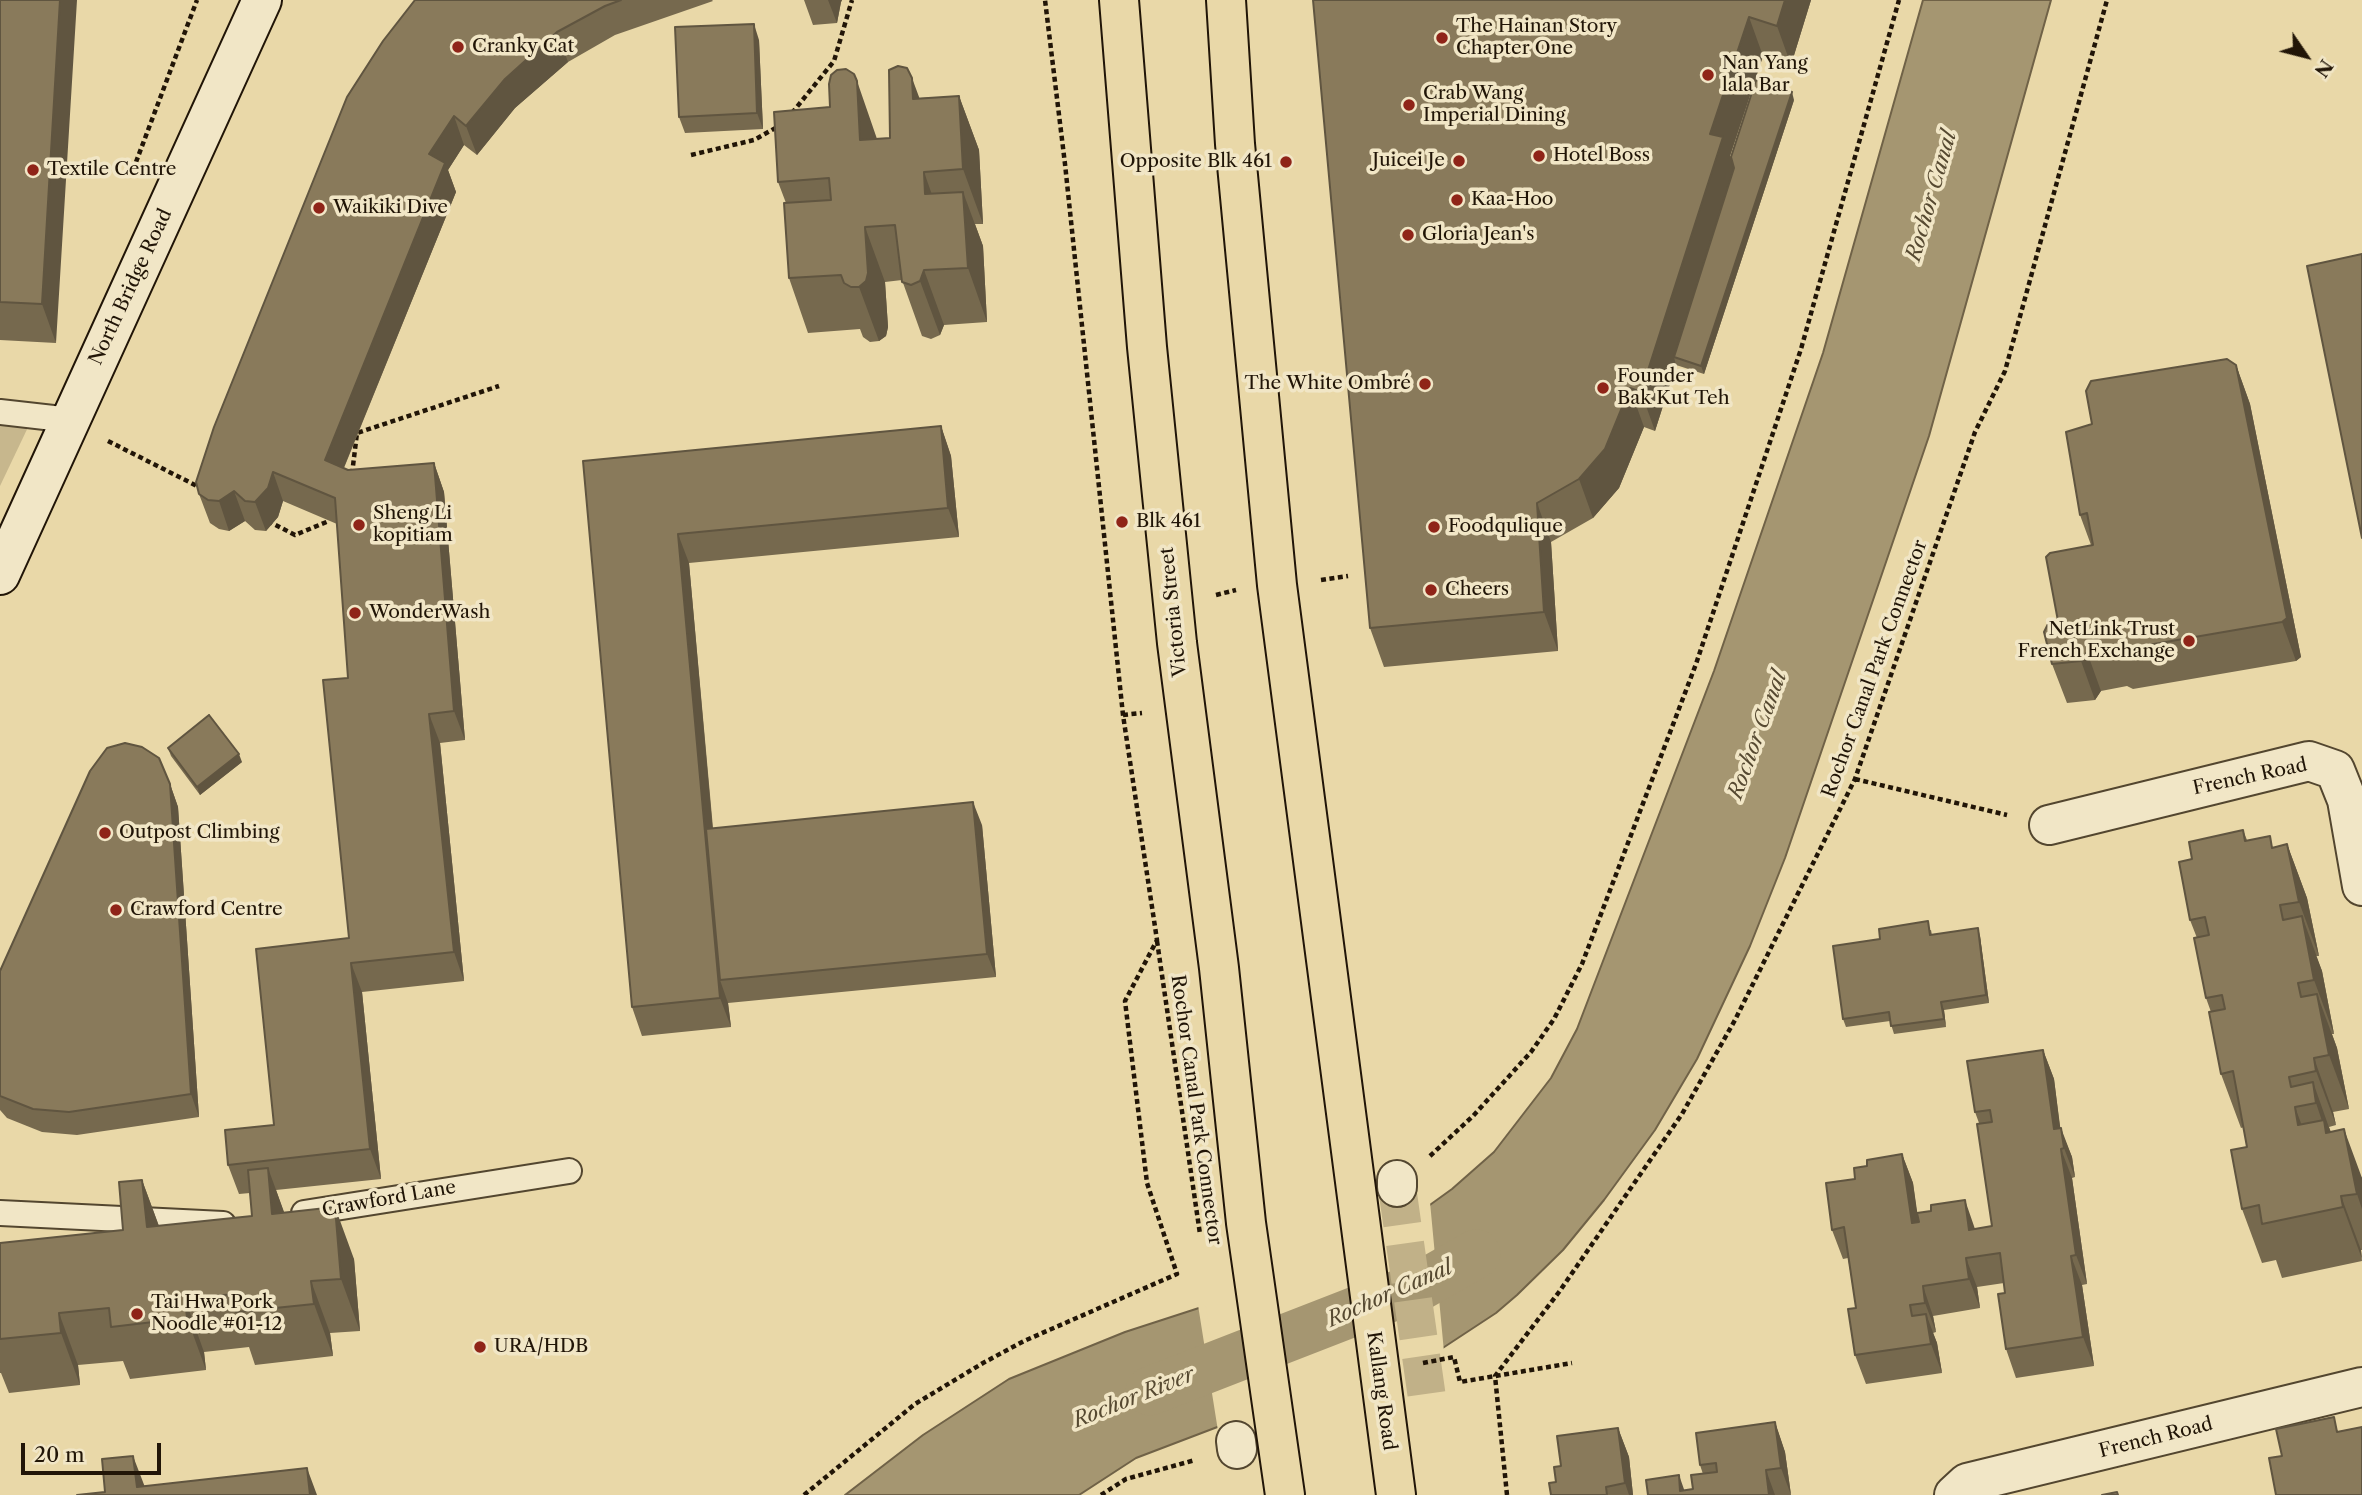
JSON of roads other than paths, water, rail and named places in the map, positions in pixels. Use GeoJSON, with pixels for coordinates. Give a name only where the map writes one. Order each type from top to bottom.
{"type":"FeatureCollection","features":[{"type":"Feature","properties":{"kind":"main road","name":"Victoria Street"},"geometry":{"type":"LineString","coordinates":[[1119,0],[1148,360],[1184,708],[1219,968],[1246,1223],[1283,1478]]}},
{"type":"Feature","properties":{"kind":"main road","name":"Kallang Road"},"geometry":{"type":"LineString","coordinates":[[1226,0],[1236,144],[1277,585],[1396,1495]]}},
{"type":"Feature","properties":{"kind":"street","name":"North Bridge Road"},"geometry":{"type":"LineString","coordinates":[[0,575],[262,0]]}},
{"type":"Feature","properties":{"kind":"street","name":"French Road"},"geometry":{"type":"LineString","coordinates":[[2049,825],[2309,761],[2335,770],[2347,800],[2362,886]]}},
{"type":"Feature","properties":{"kind":"street","name":"French Road"},"geometry":{"type":"LineString","coordinates":[[1954,1495],[1967,1483],[2362,1387]]}},
{"type":"Feature","properties":{"kind":"lane"},"geometry":{"type":"LineString","coordinates":[[0,412],[71,420]]}},
{"type":"Feature","properties":{"kind":"lane","name":"Crawford Lane"},"geometry":{"type":"LineString","coordinates":[[279,1217],[569,1171]]}},
{"type":"Feature","properties":{"kind":"lane"},"geometry":{"type":"LineString","coordinates":[[0,1213],[226,1224],[253,1221]]}},
{"type":"Feature","properties":{"kind":"water","name":"Rochor Canal"},"geometry":{"type":"Polygon","coordinates":[[[1923,0],[2051,0],[1929,436],[1785,858],[1750,946],[1697,1059],[1655,1130],[1604,1200],[1563,1250],[1496,1313],[1426,1359],[1409,1220],[1452,1189],[1494,1152],[1551,1078],[1577,1029],[1714,671],[1823,353],[1923,0]]]}},
{"type":"Feature","properties":{"kind":"water"},"geometry":{"type":"Polygon","coordinates":[[[1202,1307],[1220,1426],[1136,1458],[1079,1495],[845,1495],[923,1435],[1009,1379],[1125,1332],[1202,1307]]]}},
{"type":"Feature","properties":{"kind":"waterway","name":"Rochor River"},"geometry":{"type":"LineString","coordinates":[[1150,1391],[1420,1286],[1476,1254]]}},
{"type":"Feature","properties":{"kind":"tunnel"},"geometry":{"type":"LineString","coordinates":[[1397,1187],[1429,1412]]}},
{"type":"Feature","properties":{"kind":"place","name":"The Hainan Story Chapter One"},"geometry":{"type":"Point","coordinates":[1442,38]}},
{"type":"Feature","properties":{"kind":"place","name":"Cranky Cat"},"geometry":{"type":"Point","coordinates":[458,47]}},
{"type":"Feature","properties":{"kind":"place","name":"Nan Yang lala Bar"},"geometry":{"type":"Point","coordinates":[1708,75]}},
{"type":"Feature","properties":{"kind":"place","name":"Crab Wang Imperial Dining"},"geometry":{"type":"Point","coordinates":[1409,105]}},
{"type":"Feature","properties":{"kind":"place","name":"Hotel Boss"},"geometry":{"type":"Point","coordinates":[1539,156]}},
{"type":"Feature","properties":{"kind":"place","name":"Juicei Je"},"geometry":{"type":"Point","coordinates":[1459,161]}},
{"type":"Feature","properties":{"kind":"place","name":"Opposite Blk 461"},"geometry":{"type":"Point","coordinates":[1286,162]}},
{"type":"Feature","properties":{"kind":"place","name":"Textile Centre"},"geometry":{"type":"Point","coordinates":[33,170]}},
{"type":"Feature","properties":{"kind":"place","name":"Kaa-Hoo"},"geometry":{"type":"Point","coordinates":[1457,200]}},
{"type":"Feature","properties":{"kind":"place","name":"Waikiki Dive"},"geometry":{"type":"Point","coordinates":[319,208]}},
{"type":"Feature","properties":{"kind":"place","name":"Gloria Jean's"},"geometry":{"type":"Point","coordinates":[1408,235]}},
{"type":"Feature","properties":{"kind":"place","name":"The White Ombré"},"geometry":{"type":"Point","coordinates":[1425,384]}},
{"type":"Feature","properties":{"kind":"place","name":"Founder Bak Kut Teh"},"geometry":{"type":"Point","coordinates":[1603,388]}},
{"type":"Feature","properties":{"kind":"place","name":"Blk 461"},"geometry":{"type":"Point","coordinates":[1122,522]}},
{"type":"Feature","properties":{"kind":"place","name":"Sheng Li kopitiam"},"geometry":{"type":"Point","coordinates":[359,525]}},
{"type":"Feature","properties":{"kind":"place","name":"Foodqulique"},"geometry":{"type":"Point","coordinates":[1434,527]}},
{"type":"Feature","properties":{"kind":"place","name":"Cheers"},"geometry":{"type":"Point","coordinates":[1431,590]}},
{"type":"Feature","properties":{"kind":"place","name":"WonderWash"},"geometry":{"type":"Point","coordinates":[355,613]}},
{"type":"Feature","properties":{"kind":"place","name":"NetLink Trust French Exchange"},"geometry":{"type":"Point","coordinates":[2189,641]}},
{"type":"Feature","properties":{"kind":"place","name":"Outpost Climbing"},"geometry":{"type":"Point","coordinates":[105,833]}},
{"type":"Feature","properties":{"kind":"place","name":"Crawford Centre"},"geometry":{"type":"Point","coordinates":[116,910]}},
{"type":"Feature","properties":{"kind":"place","name":"Tai Hwa Pork Noodle #01-12"},"geometry":{"type":"Point","coordinates":[137,1314]}},
{"type":"Feature","properties":{"kind":"place","name":"URA/HDB"},"geometry":{"type":"Point","coordinates":[480,1347]}}]}
